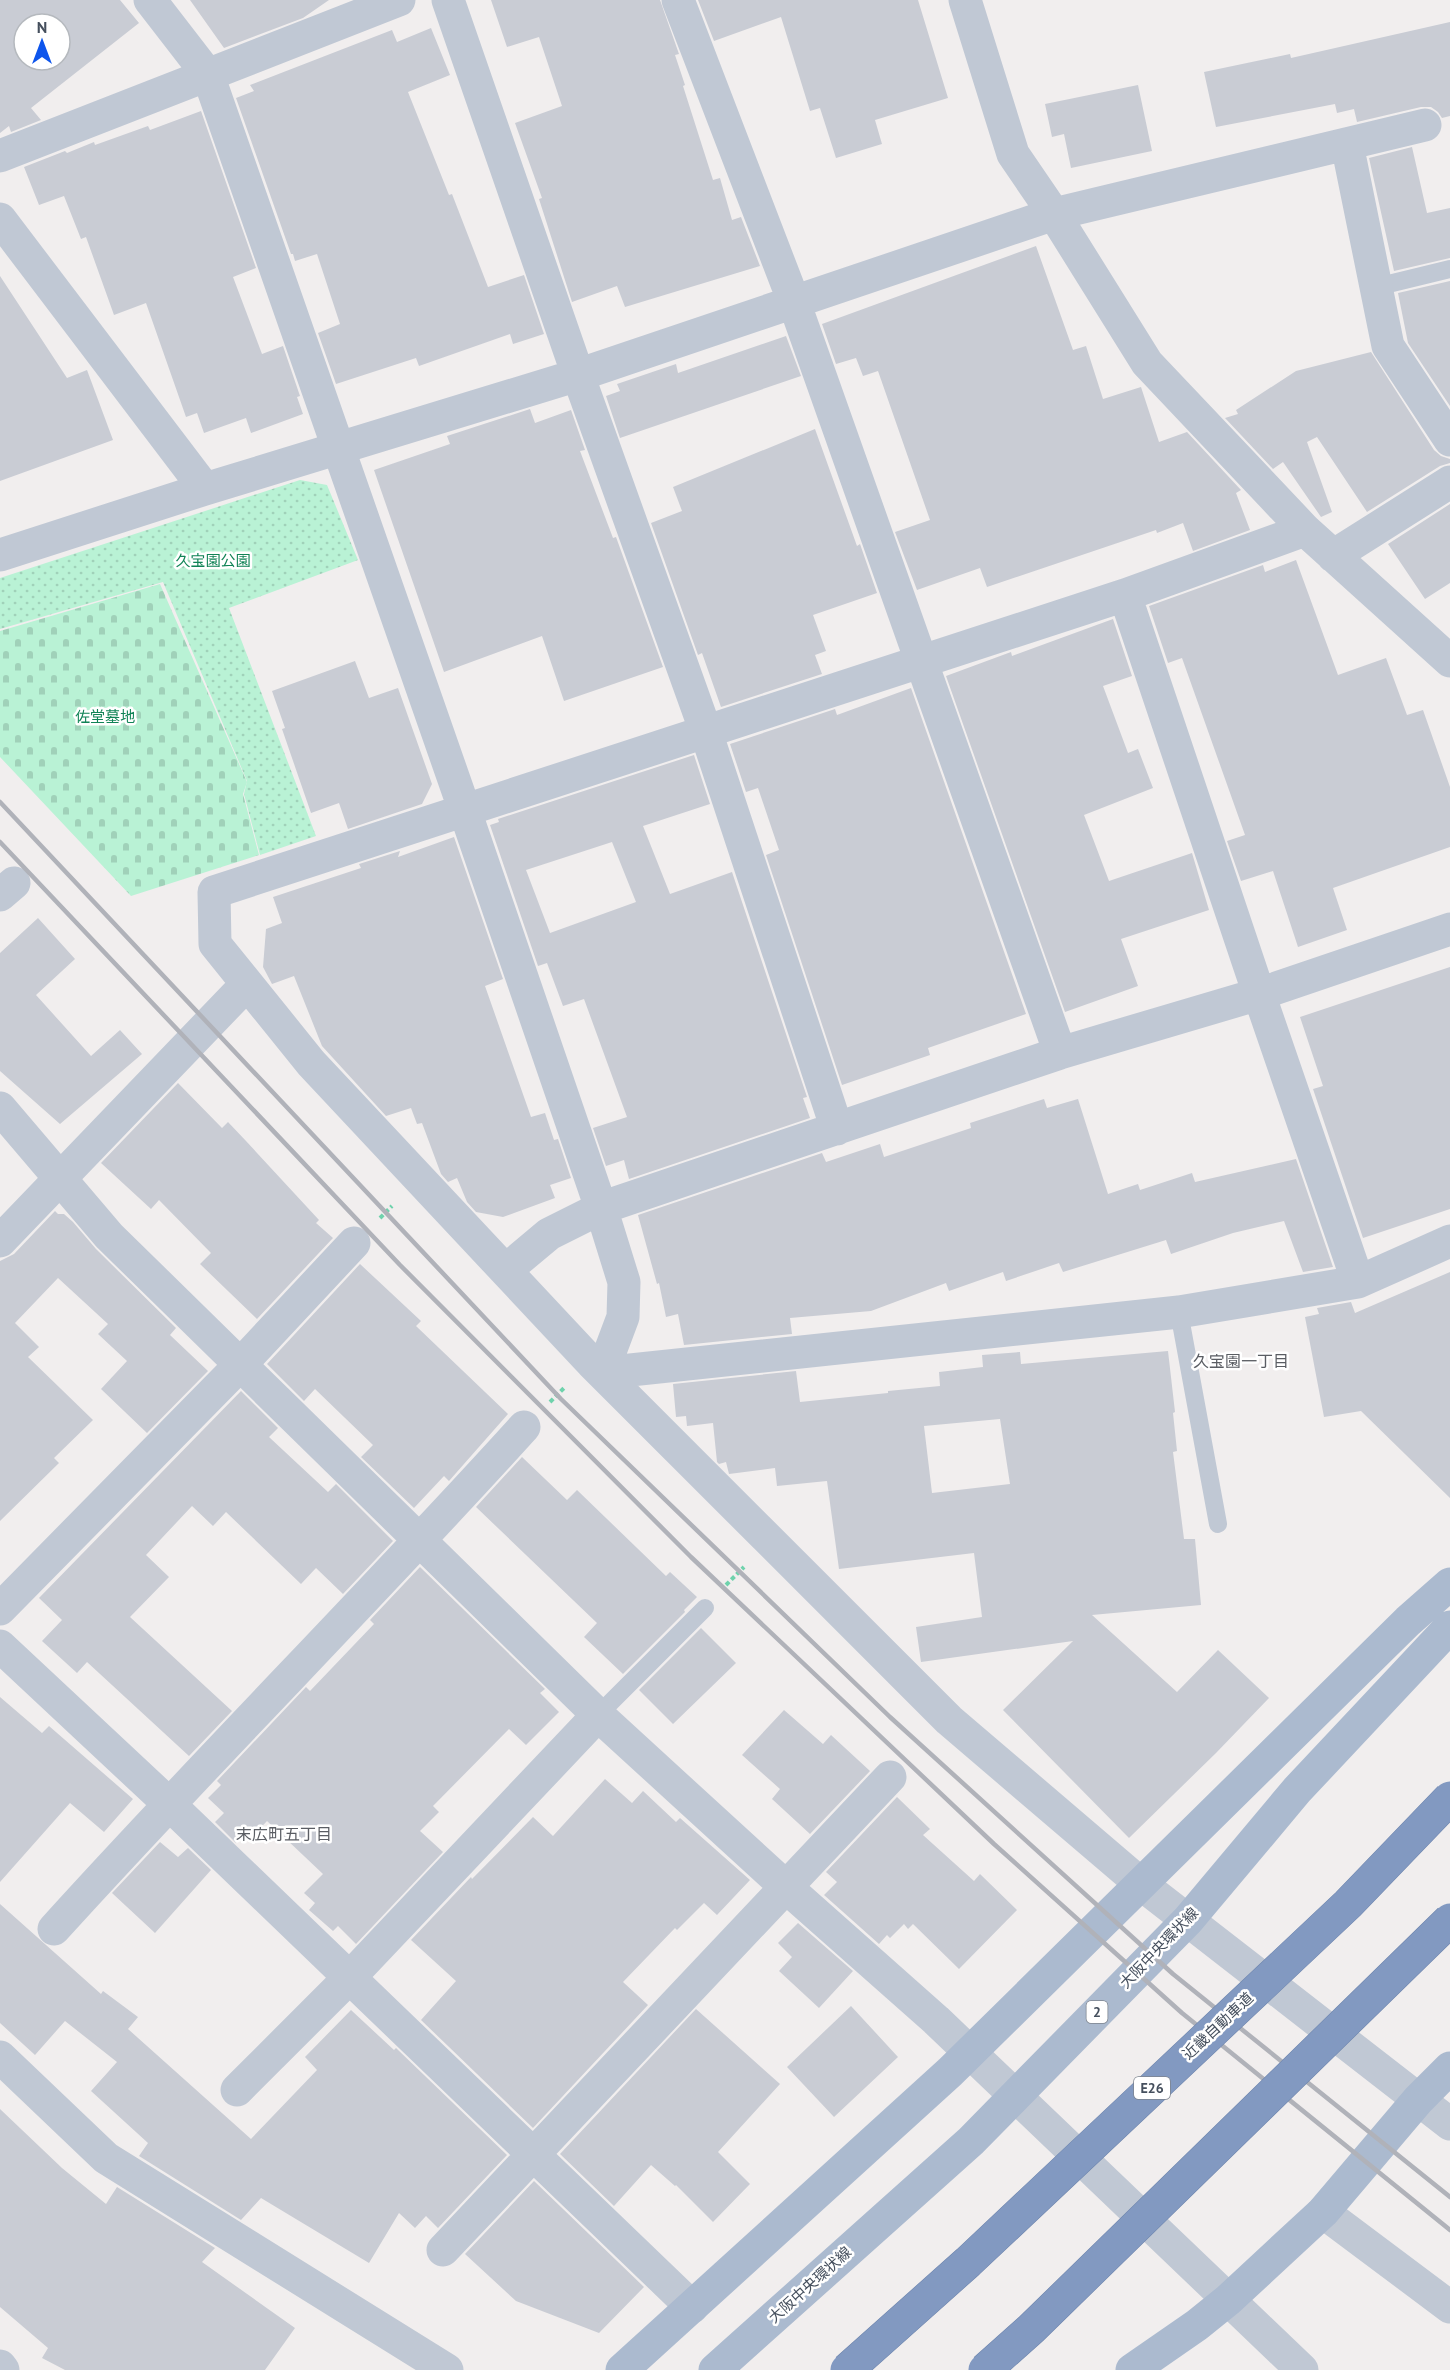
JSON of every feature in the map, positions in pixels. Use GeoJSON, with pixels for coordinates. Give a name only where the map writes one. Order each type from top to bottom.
{"type":"FeatureCollection","features":[{"type":"Feature","properties":{"kind":"highway","name":"近畿自動車道"},"geometry":{"type":"LineString","coordinates":[[847,2370],[968,2262],[1348,1904],[1450,1798]]}},
{"type":"Feature","properties":{"kind":"highway"},"geometry":{"type":"LineString","coordinates":[[986,2370],[1031,2329],[1450,1920]]}},
{"type":"Feature","properties":{"kind":"main road"},"geometry":{"type":"LineString","coordinates":[[622,2370],[969,2052],[1408,1621],[1450,1584]]}},
{"type":"Feature","properties":{"kind":"main road","name":"大阪中央環状線"},"geometry":{"type":"LineString","coordinates":[[715,2370],[970,2141],[1188,1920],[1297,1790],[1450,1627]]}},
{"type":"Feature","properties":{"kind":"main road"},"geometry":{"type":"LineString","coordinates":[[1132,2370],[1197,2325],[1228,2300],[1323,2212],[1418,2100],[1450,2068]]}},
{"type":"Feature","properties":{"kind":"main road"},"geometry":{"type":"LineString","coordinates":[[1161,2370],[1197,2325]]}},
{"type":"Feature","properties":{"kind":"street"},"geometry":{"type":"LineString","coordinates":[[150,0],[208,75],[601,1208],[624,1281],[623,1317],[602,1373]]}},
{"type":"Feature","properties":{"kind":"street"},"geometry":{"type":"LineString","coordinates":[[0,156],[399,0]]}},
{"type":"Feature","properties":{"kind":"street"},"geometry":{"type":"LineString","coordinates":[[448,0],[578,375],[706,732],[837,1129]]}},
{"type":"Feature","properties":{"kind":"street"},"geometry":{"type":"LineString","coordinates":[[678,0],[794,302],[1060,1053]]}},
{"type":"Feature","properties":{"kind":"street"},"geometry":{"type":"LineString","coordinates":[[965,0],[1013,154],[1054,214],[1147,363],[1305,530],[1450,662]]}},
{"type":"Feature","properties":{"kind":"street"},"geometry":{"type":"LineString","coordinates":[[0,555],[205,489],[578,375],[1054,214],[1425,125]]}},
{"type":"Feature","properties":{"kind":"street"},"geometry":{"type":"LineString","coordinates":[[1347,144],[1388,346],[1450,440]]}},
{"type":"Feature","properties":{"kind":"street"},"geometry":{"type":"LineString","coordinates":[[0,219],[205,489]]}},
{"type":"Feature","properties":{"kind":"street"},"geometry":{"type":"LineString","coordinates":[[1333,556],[1450,482]]}},
{"type":"Feature","properties":{"kind":"street"},"geometry":{"type":"LineString","coordinates":[[1305,530],[1125,595],[214,892],[215,944],[311,1063],[602,1373],[949,1720],[1140,1884],[1450,2124]]}},
{"type":"Feature","properties":{"kind":"street"},"geometry":{"type":"LineString","coordinates":[[1125,595],[1358,1281]]}},
{"type":"Feature","properties":{"kind":"street"},"geometry":{"type":"LineString","coordinates":[[506,1270],[549,1234],[601,1208],[1060,1053],[1259,994],[1450,929]]}},
{"type":"Feature","properties":{"kind":"street"},"geometry":{"type":"LineString","coordinates":[[0,1241],[247,984]]}},
{"type":"Feature","properties":{"kind":"street"},"geometry":{"type":"LineString","coordinates":[[0,1108],[109,1236],[598,1715],[787,1888],[936,2020],[1302,2370]]}},
{"type":"Feature","properties":{"kind":"street"},"geometry":{"type":"LineString","coordinates":[[602,1373],[1179,1312],[1358,1281],[1450,1241]]}},
{"type":"Feature","properties":{"kind":"street"},"geometry":{"type":"LineString","coordinates":[[0,1609],[240,1365],[354,1244]]}},
{"type":"Feature","properties":{"kind":"street"},"geometry":{"type":"LineString","coordinates":[[54,1929],[168,1803],[421,1541],[524,1427]]}},
{"type":"Feature","properties":{"kind":"street"},"geometry":{"type":"LineString","coordinates":[[0,1646],[168,1803],[692,2307]]}},
{"type":"Feature","properties":{"kind":"street"},"geometry":{"type":"LineString","coordinates":[[237,2090],[350,1977],[598,1715]]}},
{"type":"Feature","properties":{"kind":"street"},"geometry":{"type":"LineString","coordinates":[[443,2250],[890,1777]]}},
{"type":"Feature","properties":{"kind":"street"},"geometry":{"type":"LineString","coordinates":[[0,2057],[106,2158],[447,2370]]}},
{"type":"Feature","properties":{"kind":"street"},"geometry":{"type":"LineString","coordinates":[[1323,2212],[1450,2307]]}},
{"type":"Feature","properties":{"kind":"street"},"geometry":{"type":"LineString","coordinates":[[0,2366],[3,2370]]}},
{"type":"Feature","properties":{"kind":"lane"},"geometry":{"type":"LineString","coordinates":[[1376,287],[1450,269]]}},
{"type":"Feature","properties":{"kind":"lane"},"geometry":{"type":"LineString","coordinates":[[1179,1312],[1218,1524]]}},
{"type":"Feature","properties":{"kind":"lane"},"geometry":{"type":"LineString","coordinates":[[598,1715],[705,1608]]}},
{"type":"Feature","properties":{"kind":"green space","name":"久宝園公園"},"geometry":{"type":"Polygon","coordinates":[[[300,480],[327,485],[358,560],[229,608],[316,836],[260,855],[244,794],[247,781],[163,582],[0,629],[0,578],[300,480]]]}},
{"type":"Feature","properties":{"kind":"green space","name":"佐堂墓地"},"geometry":{"type":"Polygon","coordinates":[[[160,584],[247,782],[243,794],[259,855],[131,896],[0,757],[0,631],[160,584]]]}},
{"type":"Feature","properties":{"kind":"building"},"geometry":{"type":"Polygon","coordinates":[[[0,0],[120,0],[139,23],[31,108],[41,120],[11,132],[9,126],[0,133],[0,0]]]}},
{"type":"Feature","properties":{"kind":"building"},"geometry":{"type":"Polygon","coordinates":[[[190,0],[329,0],[303,18],[224,48],[190,0]]]}},
{"type":"Feature","properties":{"kind":"building"},"geometry":{"type":"Polygon","coordinates":[[[491,0],[660,0],[679,54],[675,55],[685,85],[683,86],[713,180],[720,178],[732,220],[741,217],[760,266],[625,307],[617,286],[572,302],[539,199],[542,198],[515,123],[562,106],[539,37],[507,47],[491,0]]]}},
{"type":"Feature","properties":{"kind":"building"},"geometry":{"type":"Polygon","coordinates":[[[698,0],[918,0],[948,98],[875,120],[882,144],[836,158],[820,108],[810,111],[781,17],[714,41],[698,0]]]}},
{"type":"Feature","properties":{"kind":"building"},"geometry":{"type":"Polygon","coordinates":[[[1450,22],[1450,116],[1442,118],[1431,107],[1421,107],[1357,122],[1354,109],[1337,113],[1335,104],[1216,127],[1204,72],[1290,54],[1291,58],[1450,22]]]}},
{"type":"Feature","properties":{"kind":"building"},"geometry":{"type":"Polygon","coordinates":[[[431,28],[450,75],[408,92],[449,195],[452,194],[488,287],[524,275],[544,334],[513,344],[510,334],[419,366],[416,358],[336,384],[318,333],[340,324],[317,254],[295,261],[291,254],[236,98],[254,91],[250,85],[392,30],[397,42],[431,28]]]}},
{"type":"Feature","properties":{"kind":"building"},"geometry":{"type":"Polygon","coordinates":[[[1138,85],[1152,151],[1071,168],[1064,134],[1052,137],[1045,104],[1138,85]]]}},
{"type":"Feature","properties":{"kind":"building"},"geometry":{"type":"Polygon","coordinates":[[[201,111],[256,268],[233,277],[262,354],[283,346],[300,396],[297,397],[303,414],[251,433],[246,418],[204,433],[197,413],[186,417],[146,303],[114,315],[86,237],[81,239],[64,196],[39,205],[24,167],[65,151],[67,153],[94,142],[95,145],[148,126],[150,130],[201,111]]]}},
{"type":"Feature","properties":{"kind":"building"},"geometry":{"type":"Polygon","coordinates":[[[1412,147],[1427,213],[1450,208],[1450,258],[1394,271],[1369,158],[1412,147]]]}},
{"type":"Feature","properties":{"kind":"building"},"geometry":{"type":"Polygon","coordinates":[[[1036,246],[1073,350],[1086,346],[1103,399],[1141,387],[1159,442],[1187,432],[1241,490],[1236,493],[1250,530],[1193,551],[1183,523],[987,587],[980,568],[917,590],[895,532],[930,520],[878,371],[863,376],[856,358],[836,364],[822,324],[1036,246]]]}},
{"type":"Feature","properties":{"kind":"building"},"geometry":{"type":"Polygon","coordinates":[[[0,276],[67,378],[87,370],[113,440],[0,481],[0,276]]]}},
{"type":"Feature","properties":{"kind":"building"},"geometry":{"type":"Polygon","coordinates":[[[1450,281],[1450,406],[1408,343],[1398,293],[1450,281]]]}},
{"type":"Feature","properties":{"kind":"building"},"geometry":{"type":"Polygon","coordinates":[[[786,336],[801,376],[620,438],[606,396],[620,391],[617,384],[676,364],[678,373],[786,336]]]}},
{"type":"Feature","properties":{"kind":"building"},"geometry":{"type":"Polygon","coordinates":[[[1371,352],[1434,450],[1450,459],[1450,463],[1440,466],[1367,512],[1317,437],[1307,442],[1332,512],[1321,517],[1283,462],[1273,469],[1225,418],[1238,414],[1236,410],[1296,371],[1371,352]]]}},
{"type":"Feature","properties":{"kind":"building"},"geometry":{"type":"Polygon","coordinates":[[[530,409],[535,423],[571,410],[585,450],[580,451],[613,538],[616,537],[663,667],[564,701],[542,636],[444,672],[374,470],[450,444],[447,436],[530,409]]]}},
{"type":"Feature","properties":{"kind":"building"},"geometry":{"type":"Polygon","coordinates":[[[815,429],[857,546],[860,544],[877,593],[813,615],[826,651],[815,655],[822,674],[721,707],[702,653],[698,655],[651,523],[682,511],[673,487],[815,429]]]}},
{"type":"Feature","properties":{"kind":"building"},"geometry":{"type":"Polygon","coordinates":[[[1450,504],[1450,583],[1425,599],[1388,544],[1450,504]]]}},
{"type":"Feature","properties":{"kind":"building"},"geometry":{"type":"Polygon","coordinates":[[[1296,560],[1338,675],[1386,658],[1407,715],[1423,710],[1450,787],[1450,847],[1333,888],[1347,930],[1298,947],[1273,871],[1241,881],[1227,841],[1245,835],[1182,658],[1168,663],[1149,606],[1263,565],[1265,572],[1296,560]]]}},
{"type":"Feature","properties":{"kind":"building"},"geometry":{"type":"Polygon","coordinates":[[[1113,619],[1132,676],[1103,686],[1128,753],[1138,749],[1153,788],[1084,815],[1109,881],[1192,853],[1209,910],[1121,939],[1138,986],[1065,1012],[946,676],[1011,652],[1012,656],[1113,619]]]}},
{"type":"Feature","properties":{"kind":"building"},"geometry":{"type":"Polygon","coordinates":[[[355,661],[369,698],[398,688],[432,784],[422,804],[348,829],[339,803],[311,813],[282,729],[285,728],[272,691],[355,661]]]}},
{"type":"Feature","properties":{"kind":"building"},"geometry":{"type":"Polygon","coordinates":[[[911,688],[1026,1014],[928,1048],[930,1055],[842,1085],[766,855],[779,850],[758,788],[746,792],[730,744],[835,709],[837,715],[911,688]]]}},
{"type":"Feature","properties":{"kind":"building"},"geometry":{"type":"Polygon","coordinates":[[[694,755],[710,804],[643,826],[670,894],[732,872],[807,1097],[803,1098],[810,1118],[629,1179],[624,1160],[606,1166],[593,1128],[627,1117],[584,999],[563,1006],[547,963],[538,966],[490,825],[499,822],[498,819],[694,755]],[[612,842],[526,870],[550,933],[636,902],[612,842]]]}},
{"type":"Feature","properties":{"kind":"building"},"geometry":{"type":"Polygon","coordinates":[[[454,837],[503,979],[485,986],[531,1117],[545,1113],[554,1140],[558,1139],[571,1178],[550,1185],[555,1198],[503,1217],[476,1212],[467,1202],[457,1178],[448,1182],[441,1174],[422,1123],[417,1124],[411,1108],[386,1116],[322,1046],[294,976],[272,984],[263,967],[266,929],[282,923],[273,897],[361,868],[359,864],[400,851],[398,857],[454,837]]]}},
{"type":"Feature","properties":{"kind":"building"},"geometry":{"type":"Polygon","coordinates":[[[38,918],[75,959],[36,995],[91,1056],[120,1030],[142,1054],[60,1124],[0,1071],[0,953],[38,918]]]}},
{"type":"Feature","properties":{"kind":"building"},"geometry":{"type":"Polygon","coordinates":[[[1450,967],[1450,1209],[1363,1238],[1313,1089],[1323,1086],[1300,1017],[1450,967]]]}},
{"type":"Feature","properties":{"kind":"building"},"geometry":{"type":"Polygon","coordinates":[[[178,1083],[222,1128],[228,1122],[319,1220],[316,1223],[333,1238],[257,1319],[200,1264],[211,1253],[159,1200],[151,1209],[101,1163],[178,1083]]]}},
{"type":"Feature","properties":{"kind":"building"},"geometry":{"type":"Polygon","coordinates":[[[1044,1099],[1047,1108],[1078,1099],[1108,1194],[1138,1184],[1140,1190],[1192,1173],[1195,1182],[1296,1159],[1333,1267],[1303,1272],[1284,1221],[1233,1233],[1171,1254],[1166,1240],[1063,1272],[1059,1263],[1006,1281],[1003,1272],[949,1291],[946,1283],[871,1311],[790,1318],[792,1334],[684,1345],[678,1314],[666,1317],[659,1283],[657,1284],[638,1215],[822,1153],[826,1162],[880,1144],[884,1157],[971,1128],[970,1123],[1044,1099]]]}},
{"type":"Feature","properties":{"kind":"building"},"geometry":{"type":"Polygon","coordinates":[[[55,1211],[58,1214],[64,1214],[73,1222],[96,1249],[176,1328],[170,1335],[208,1371],[147,1433],[101,1389],[127,1361],[98,1334],[108,1324],[58,1278],[15,1323],[39,1347],[28,1357],[93,1420],[54,1458],[59,1463],[0,1521],[0,1261],[14,1254],[55,1211]]]}},
{"type":"Feature","properties":{"kind":"building"},"geometry":{"type":"Polygon","coordinates":[[[360,1264],[421,1321],[416,1326],[508,1414],[449,1481],[444,1476],[414,1508],[361,1457],[373,1445],[315,1389],[304,1401],[267,1364],[360,1264]]]}},
{"type":"Feature","properties":{"kind":"building"},"geometry":{"type":"Polygon","coordinates":[[[1450,1272],[1450,1498],[1361,1411],[1324,1417],[1305,1317],[1319,1314],[1317,1308],[1351,1302],[1355,1313],[1450,1272]]]}},
{"type":"Feature","properties":{"kind":"building"},"geometry":{"type":"Polygon","coordinates":[[[1168,1351],[1177,1451],[1173,1452],[1184,1539],[1195,1539],[1201,1605],[1092,1615],[1177,1692],[1218,1650],[1269,1698],[1129,1838],[1003,1710],[1073,1641],[921,1662],[916,1627],[982,1617],[974,1553],[839,1569],[827,1481],[777,1486],[775,1468],[729,1474],[726,1462],[719,1464],[717,1462],[713,1423],[687,1426],[686,1416],[676,1417],[673,1384],[796,1371],[800,1402],[940,1386],[939,1372],[983,1367],[982,1355],[1020,1352],[1021,1364],[1168,1351]],[[1000,1419],[924,1426],[932,1493],[1010,1484],[1000,1419]]]}},
{"type":"Feature","properties":{"kind":"building"},"geometry":{"type":"Polygon","coordinates":[[[241,1391],[278,1428],[269,1437],[328,1492],[336,1484],[393,1541],[343,1594],[316,1568],[301,1584],[226,1512],[213,1526],[192,1506],[146,1555],[169,1577],[130,1617],[232,1711],[189,1756],[87,1662],[77,1673],[42,1641],[62,1620],[39,1598],[241,1391]]]}},
{"type":"Feature","properties":{"kind":"building"},"geometry":{"type":"Polygon","coordinates":[[[522,1457],[567,1500],[577,1490],[666,1576],[670,1572],[697,1597],[623,1674],[584,1637],[597,1623],[476,1507],[522,1457]]]}},
{"type":"Feature","properties":{"kind":"building"},"geometry":{"type":"Polygon","coordinates":[[[420,1567],[545,1689],[540,1693],[559,1712],[526,1745],[509,1729],[433,1806],[439,1812],[420,1831],[443,1852],[356,1944],[338,1926],[333,1931],[309,1910],[315,1903],[304,1893],[323,1874],[267,1821],[251,1838],[245,1833],[236,1843],[215,1822],[224,1813],[208,1798],[221,1785],[217,1781],[306,1687],[310,1691],[374,1624],[370,1620],[420,1567]]]}},
{"type":"Feature","properties":{"kind":"building"},"geometry":{"type":"Polygon","coordinates":[[[701,1628],[736,1663],[673,1724],[639,1690],[701,1628]]]}},
{"type":"Feature","properties":{"kind":"building"},"geometry":{"type":"Polygon","coordinates":[[[0,1697],[42,1733],[49,1726],[133,1799],[104,1832],[70,1803],[0,1882],[0,1697]]]}},
{"type":"Feature","properties":{"kind":"building"},"geometry":{"type":"Polygon","coordinates":[[[784,1710],[823,1744],[831,1735],[870,1771],[810,1834],[772,1799],[780,1789],[742,1755],[784,1710]]]}},
{"type":"Feature","properties":{"kind":"building"},"geometry":{"type":"Polygon","coordinates":[[[605,1779],[632,1803],[643,1791],[676,1822],[680,1818],[750,1880],[717,1915],[704,1903],[677,1930],[675,1928],[623,1982],[648,2005],[533,2128],[421,2020],[456,1981],[411,1940],[533,1817],[553,1836],[605,1779]]]}},
{"type":"Feature","properties":{"kind":"building"},"geometry":{"type":"Polygon","coordinates":[[[897,1797],[930,1829],[923,1835],[974,1881],[980,1874],[1017,1910],[959,1969],[913,1924],[908,1929],[904,1924],[890,1938],[887,1935],[879,1944],[824,1895],[837,1882],[826,1872],[897,1797]]]}},
{"type":"Feature","properties":{"kind":"building"},"geometry":{"type":"Polygon","coordinates":[[[160,1842],[178,1857],[188,1848],[211,1870],[155,1933],[112,1893],[160,1842]]]}},
{"type":"Feature","properties":{"kind":"building"},"geometry":{"type":"Polygon","coordinates":[[[0,1904],[101,1994],[103,1991],[138,2017],[128,2029],[251,2139],[317,2070],[305,2057],[351,2010],[394,2050],[396,2048],[507,2155],[438,2228],[426,2216],[415,2228],[399,2213],[369,2263],[261,2198],[241,2220],[139,2156],[148,2143],[91,2091],[117,2062],[65,2021],[35,2055],[0,2023],[0,1904]]]}},
{"type":"Feature","properties":{"kind":"building"},"geometry":{"type":"Polygon","coordinates":[[[798,1923],[853,1971],[819,2008],[779,1971],[792,1957],[778,1943],[798,1923]]]}},
{"type":"Feature","properties":{"kind":"building"},"geometry":{"type":"Polygon","coordinates":[[[851,2006],[898,2057],[834,2117],[787,2067],[851,2006]]]}},
{"type":"Feature","properties":{"kind":"building"},"geometry":{"type":"Polygon","coordinates":[[[696,2009],[780,2084],[718,2152],[750,2184],[713,2222],[676,2185],[651,2165],[614,2206],[560,2154],[696,2009]]]}},
{"type":"Feature","properties":{"kind":"building"},"geometry":{"type":"Polygon","coordinates":[[[0,2109],[62,2168],[106,2204],[117,2187],[215,2248],[202,2262],[295,2328],[265,2370],[65,2370],[42,2358],[48,2348],[0,2307],[0,2109]]]}},
{"type":"Feature","properties":{"kind":"building"},"geometry":{"type":"Polygon","coordinates":[[[534,2181],[644,2287],[599,2333],[516,2301],[465,2254],[534,2181]]]}},
{"type":"Feature","properties":{"kind":"railway"},"geometry":{"type":"LineString","coordinates":[[0,802],[561,1399],[890,1717],[1173,1974],[1450,2197]]}},
{"type":"Feature","properties":{"kind":"railway"},"geometry":{"type":"LineString","coordinates":[[0,842],[400,1265],[691,1557],[994,1844],[1182,2013],[1450,2230]]}},
{"type":"Feature","properties":{"kind":"district","name":"久宝園一丁目"},"geometry":{"type":"Point","coordinates":[1241,1361]}},
{"type":"Feature","properties":{"kind":"district","name":"末広町五丁目"},"geometry":{"type":"Point","coordinates":[284,1834]}}]}
